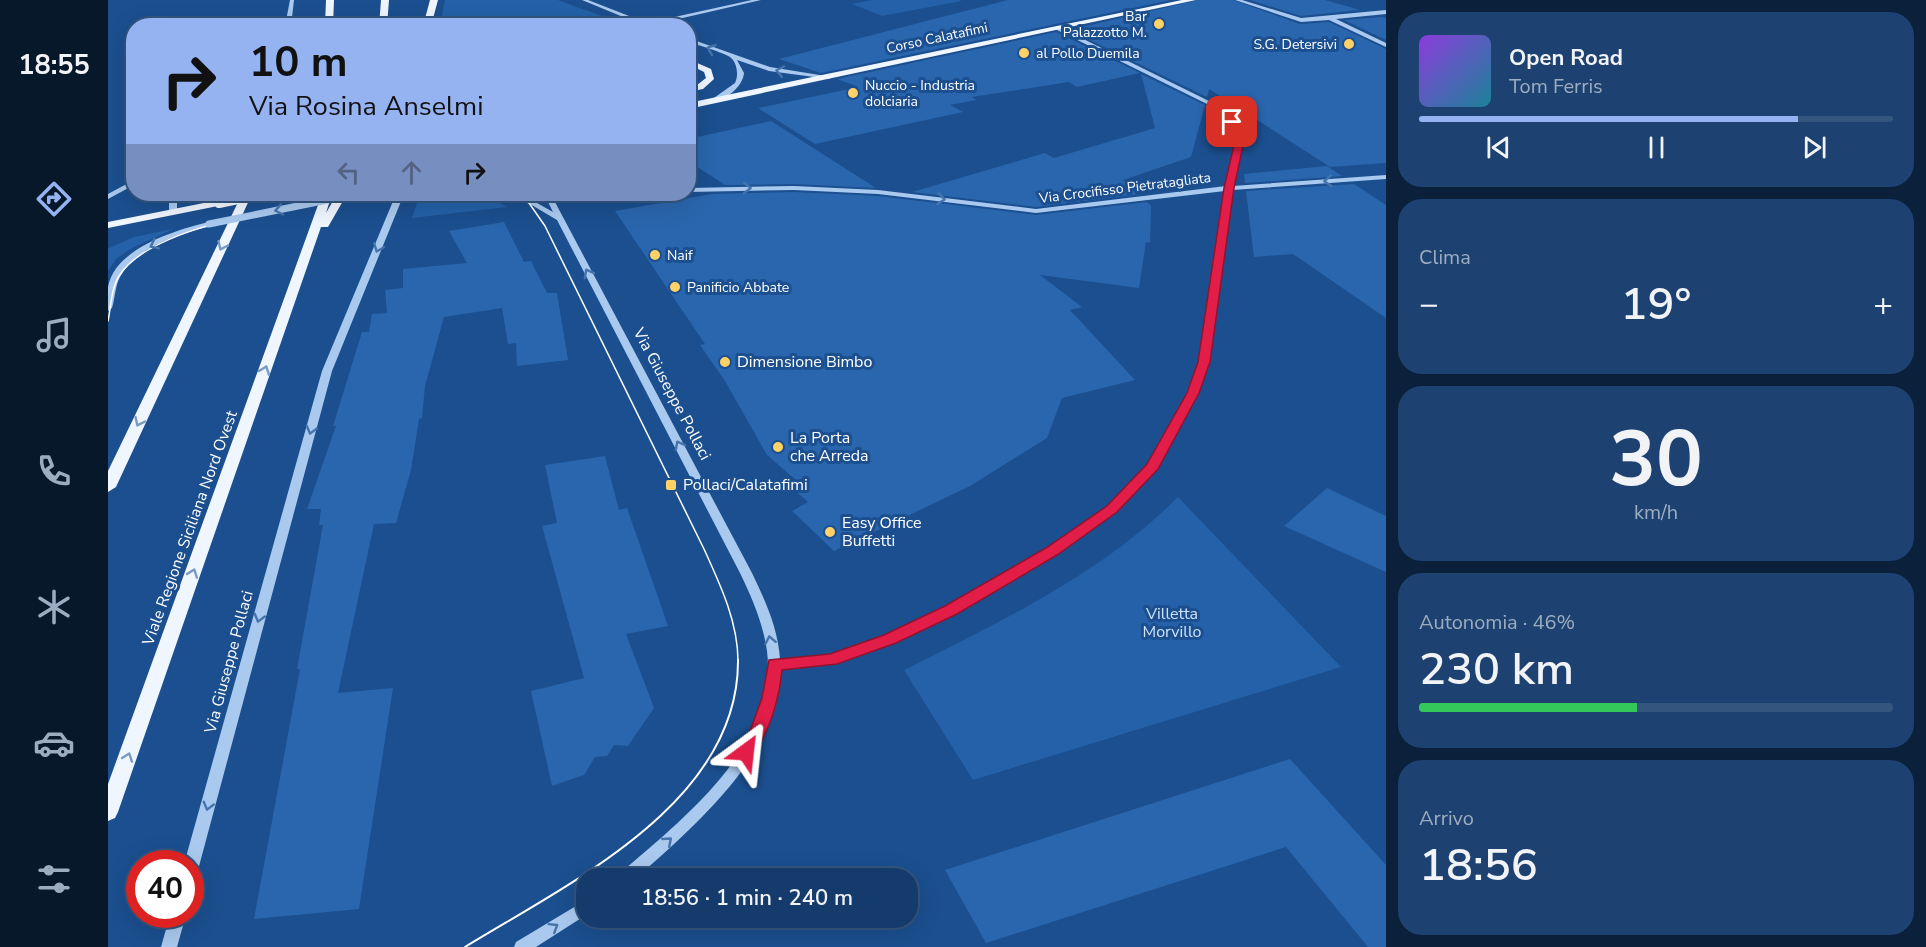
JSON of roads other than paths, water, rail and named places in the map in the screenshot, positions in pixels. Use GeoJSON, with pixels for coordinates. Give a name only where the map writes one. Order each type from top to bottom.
{"type":"FeatureCollection","features":[{"type":"Feature","properties":{"kind":"main road"},"geometry":{"type":"LineString","coordinates":[[329,18],[330,0]]}},
{"type":"Feature","properties":{"kind":"main road"},"geometry":{"type":"LineString","coordinates":[[384,18],[385,0]]}},
{"type":"Feature","properties":{"kind":"main road"},"geometry":{"type":"LineString","coordinates":[[429,18],[434,0]]}},
{"type":"Feature","properties":{"kind":"main road","name":"Corso Calatafimi"},"geometry":{"type":"LineString","coordinates":[[696,104],[1192,0]]}},
{"type":"Feature","properties":{"kind":"main road"},"geometry":{"type":"LineString","coordinates":[[696,65],[708,71],[710,79],[696,88]]}},
{"type":"Feature","properties":{"kind":"main road"},"geometry":{"type":"LineString","coordinates":[[108,225],[224,201]]}},
{"type":"Feature","properties":{"kind":"main road"},"geometry":{"type":"LineString","coordinates":[[108,487],[245,201]]}},
{"type":"Feature","properties":{"kind":"main road"},"geometry":{"type":"LineString","coordinates":[[306,256],[325,201]]}},
{"type":"Feature","properties":{"kind":"main road"},"geometry":{"type":"LineString","coordinates":[[306,256],[338,201]]}},
{"type":"Feature","properties":{"kind":"main road","name":"Viale Regione Siciliana Nord Ovest"},"geometry":{"type":"LineString","coordinates":[[108,812],[306,256]]}},
{"type":"Feature","properties":{"kind":"street"},"geometry":{"type":"LineString","coordinates":[[289,18],[292,0]]}},
{"type":"Feature","properties":{"kind":"street"},"geometry":{"type":"LineString","coordinates":[[584,0],[632,18]]}},
{"type":"Feature","properties":{"kind":"street"},"geometry":{"type":"LineString","coordinates":[[681,18],[759,0]]}},
{"type":"Feature","properties":{"kind":"street"},"geometry":{"type":"LineString","coordinates":[[1237,0],[1301,21],[1386,12]]}},
{"type":"Feature","properties":{"kind":"street"},"geometry":{"type":"LineString","coordinates":[[1330,18],[1386,45]]}},
{"type":"Feature","properties":{"kind":"street"},"geometry":{"type":"LineString","coordinates":[[774,664],[831,660],[890,639],[951,610],[1051,552],[1103,515],[1153,466],[1193,393],[1204,362],[1229,188],[1240,141],[1232,122],[1211,104],[1057,28]]}},
{"type":"Feature","properties":{"kind":"street"},"geometry":{"type":"LineString","coordinates":[[696,43],[733,57],[795,74],[829,77]]}},
{"type":"Feature","properties":{"kind":"street"},"geometry":{"type":"LineString","coordinates":[[713,100],[737,87],[742,76],[733,57]]}},
{"type":"Feature","properties":{"kind":"street","name":"Via Crocifisso Pietratagliata"},"geometry":{"type":"LineString","coordinates":[[696,190],[794,188],[878,192],[1036,211],[1229,188],[1386,177]]}},
{"type":"Feature","properties":{"kind":"street"},"geometry":{"type":"LineString","coordinates":[[108,197],[126,187]]}},
{"type":"Feature","properties":{"kind":"street"},"geometry":{"type":"LineString","coordinates":[[172,201],[173,212]]}},
{"type":"Feature","properties":{"kind":"street"},"geometry":{"type":"LineString","coordinates":[[108,309],[117,275],[135,255],[171,237],[209,225],[324,201]]}},
{"type":"Feature","properties":{"kind":"street","name":"Via Giuseppe Pollaci"},"geometry":{"type":"LineString","coordinates":[[195,850],[327,371],[397,201]]}},
{"type":"Feature","properties":{"kind":"street"},"geometry":{"type":"LineString","coordinates":[[529,201],[558,218]]}},
{"type":"Feature","properties":{"kind":"street","name":"Via Giuseppe Pollaci"},"geometry":{"type":"LineString","coordinates":[[551,201],[746,573],[767,623],[774,664],[771,698],[757,736],[723,785],[677,834],[637,868]]}},
{"type":"Feature","properties":{"kind":"street"},"geometry":{"type":"LineString","coordinates":[[522,947],[576,913]]}},
{"type":"Feature","properties":{"kind":"street"},"geometry":{"type":"LineString","coordinates":[[170,947],[175,928]]}},
{"type":"Feature","properties":{"kind":"tram line"},"geometry":{"type":"LineString","coordinates":[[108,321],[113,292],[119,276],[136,258],[163,242],[231,219],[324,201]]}},
{"type":"Feature","properties":{"kind":"tram line"},"geometry":{"type":"LineString","coordinates":[[525,201],[545,226],[704,549],[722,590],[731,618],[738,660]]}},
{"type":"Feature","properties":{"kind":"tram line"},"geometry":{"type":"LineString","coordinates":[[465,947],[597,866],[641,833],[679,797],[710,756],[731,711],[738,660]]}},
{"type":"Feature","properties":{"kind":"place","name":"Bar Palazzotto M."},"geometry":{"type":"Point","coordinates":[1159,24]}},
{"type":"Feature","properties":{"kind":"place","name":"S.G. Detersivi"},"geometry":{"type":"Point","coordinates":[1349,44]}},
{"type":"Feature","properties":{"kind":"place","name":"al Pollo Duemila"},"geometry":{"type":"Point","coordinates":[1024,53]}},
{"type":"Feature","properties":{"kind":"place","name":"Nuccio - Industria dolciaria"},"geometry":{"type":"Point","coordinates":[853,93]}},
{"type":"Feature","properties":{"kind":"place","name":"Naif"},"geometry":{"type":"Point","coordinates":[655,255]}},
{"type":"Feature","properties":{"kind":"place","name":"Panificio Abbate"},"geometry":{"type":"Point","coordinates":[675,287]}},
{"type":"Feature","properties":{"kind":"place","name":"Dimensione Bimbo"},"geometry":{"type":"Point","coordinates":[725,362]}},
{"type":"Feature","properties":{"kind":"place","name":"La Porta che Arreda"},"geometry":{"type":"Point","coordinates":[778,447]}},
{"type":"Feature","properties":{"kind":"place","name":"Pollaci/Calatafimi"},"geometry":{"type":"Point","coordinates":[671,485]}},
{"type":"Feature","properties":{"kind":"place","name":"Easy Office Buffetti"},"geometry":{"type":"Point","coordinates":[830,532]}},
{"type":"Feature","properties":{"kind":"park label","name":"Villetta Morvillo"},"geometry":{"type":"Point","coordinates":[1172,623]}}]}
